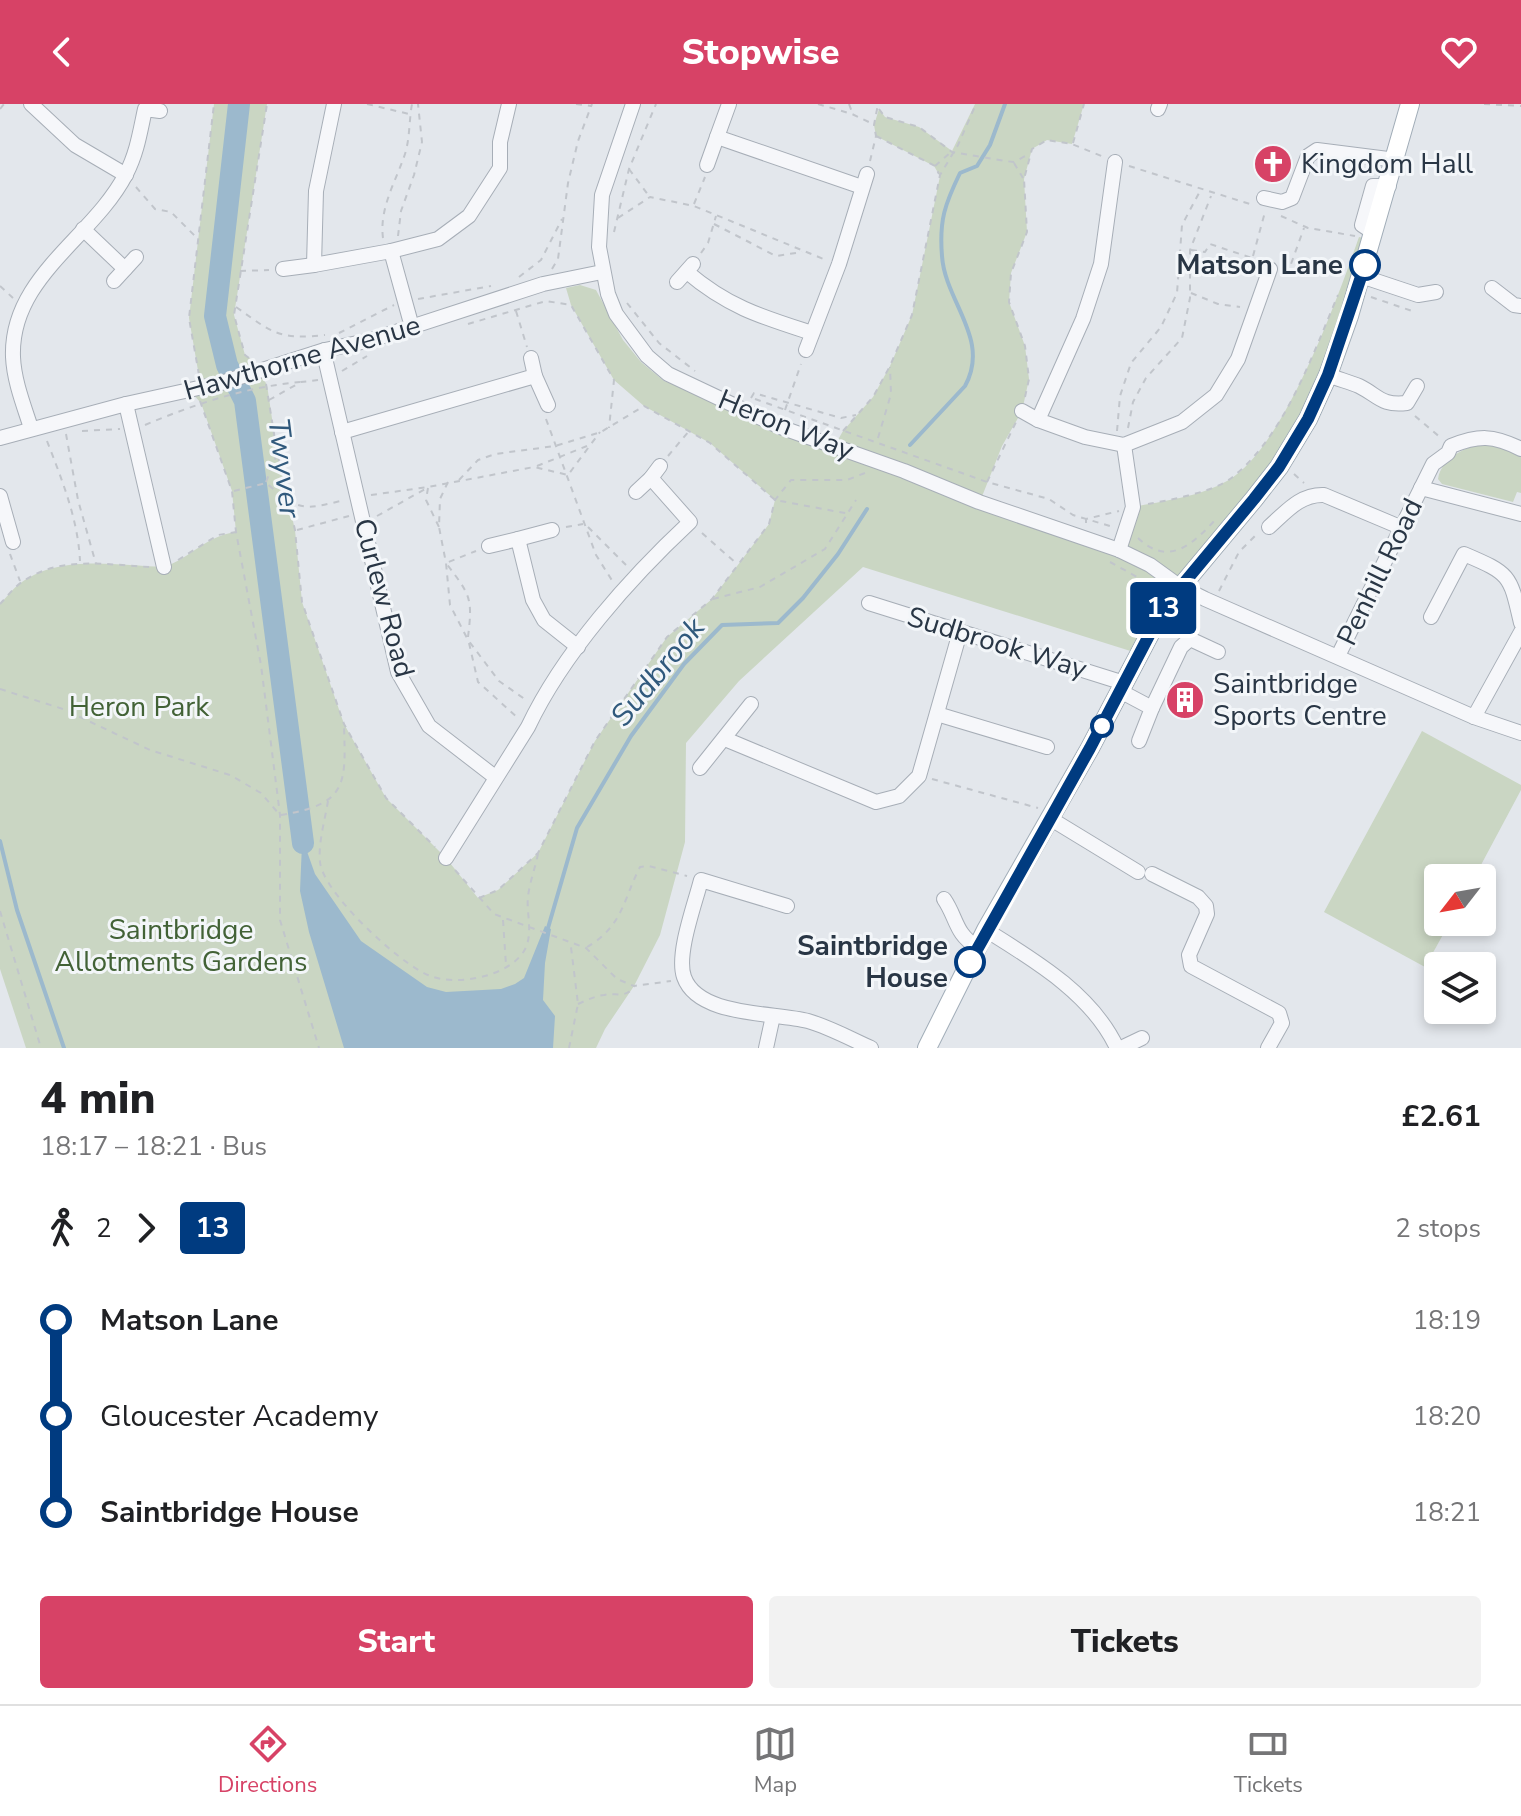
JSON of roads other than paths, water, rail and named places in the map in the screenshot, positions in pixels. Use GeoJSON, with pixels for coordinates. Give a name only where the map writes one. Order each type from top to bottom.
{"type":"FeatureCollection","features":[{"type":"Feature","properties":{"kind":"main road"},"geometry":{"type":"LineString","coordinates":[[927,1048],[981,938],[1053,816],[1164,607],[1254,499],[1308,419],[1328,375],[1352,286],[1374,233],[1410,104]]}},
{"type":"Feature","properties":{"kind":"street"},"geometry":{"type":"LineString","coordinates":[[31,104],[75,145],[126,175]]}},
{"type":"Feature","properties":{"kind":"street"},"geometry":{"type":"LineString","coordinates":[[314,265],[316,191],[334,104]]}},
{"type":"Feature","properties":{"kind":"street"},"geometry":{"type":"LineString","coordinates":[[283,269],[391,251],[438,239],[469,216],[500,168],[500,142],[509,104]]}},
{"type":"Feature","properties":{"kind":"street","name":"Heron Way"},"geometry":{"type":"LineString","coordinates":[[633,104],[602,195],[599,247],[602,272],[616,314],[630,336],[668,374],[780,427],[886,464],[979,502],[1119,550],[1150,565],[1179,586],[1474,717],[1521,733]]}},
{"type":"Feature","properties":{"kind":"street"},"geometry":{"type":"LineString","coordinates":[[707,165],[729,104]]}},
{"type":"Feature","properties":{"kind":"street"},"geometry":{"type":"LineString","coordinates":[[31,428],[15,378],[13,359],[14,336],[24,305],[41,277],[111,198],[126,175],[136,151],[145,109],[160,111]]}},
{"type":"Feature","properties":{"kind":"street"},"geometry":{"type":"LineString","coordinates":[[717,137],[865,180],[839,264],[806,350]]}},
{"type":"Feature","properties":{"kind":"street"},"geometry":{"type":"LineString","coordinates":[[1265,203],[1292,198],[1308,156],[1317,150],[1396,160]]}},
{"type":"Feature","properties":{"kind":"street"},"geometry":{"type":"LineString","coordinates":[[1038,420],[1083,319],[1101,264],[1115,162]]}},
{"type":"Feature","properties":{"kind":"street"},"geometry":{"type":"LineString","coordinates":[[1112,189],[1128,190]]}},
{"type":"Feature","properties":{"kind":"street"},"geometry":{"type":"LineString","coordinates":[[83,229],[125,269]]}},
{"type":"Feature","properties":{"kind":"street"},"geometry":{"type":"LineString","coordinates":[[391,251],[412,327]]}},
{"type":"Feature","properties":{"kind":"street"},"geometry":{"type":"LineString","coordinates":[[114,281],[136,257]]}},
{"type":"Feature","properties":{"kind":"street"},"geometry":{"type":"LineString","coordinates":[[1022,411],[1085,437],[1119,444],[1138,442],[1182,422],[1216,395],[1238,359],[1272,268]]}},
{"type":"Feature","properties":{"kind":"street","name":"Hawthorne Avenue"},"geometry":{"type":"LineString","coordinates":[[0,438],[126,404],[201,395],[221,383],[251,375],[267,378],[325,350],[371,340],[543,284],[602,272]]}},
{"type":"Feature","properties":{"kind":"street"},"geometry":{"type":"LineString","coordinates":[[686,273],[712,294],[756,315],[812,333]]}},
{"type":"Feature","properties":{"kind":"street"},"geometry":{"type":"LineString","coordinates":[[1352,286],[1418,295],[1436,292]]}},
{"type":"Feature","properties":{"kind":"street"},"geometry":{"type":"LineString","coordinates":[[1492,288],[1514,305],[1521,306]]}},
{"type":"Feature","properties":{"kind":"street","name":"Curlew Road"},"geometry":{"type":"LineString","coordinates":[[325,350],[329,379],[398,672],[429,726],[495,777]]}},
{"type":"Feature","properties":{"kind":"street"},"geometry":{"type":"LineString","coordinates":[[531,358],[548,405]]}},
{"type":"Feature","properties":{"kind":"street"},"geometry":{"type":"LineString","coordinates":[[1328,375],[1361,387],[1379,400],[1401,403],[1412,397],[1417,386]]}},
{"type":"Feature","properties":{"kind":"street"},"geometry":{"type":"LineString","coordinates":[[342,432],[535,376]]}},
{"type":"Feature","properties":{"kind":"street"},"geometry":{"type":"LineString","coordinates":[[126,404],[166,557]]}},
{"type":"Feature","properties":{"kind":"street","name":"Penhill Road"},"geometry":{"type":"LineString","coordinates":[[1338,656],[1433,464],[1448,453],[1451,446],[1474,437],[1502,440],[1521,449]]}},
{"type":"Feature","properties":{"kind":"street"},"geometry":{"type":"LineString","coordinates":[[1119,444],[1133,507],[1131,531],[1119,550]]}},
{"type":"Feature","properties":{"kind":"street"},"geometry":{"type":"LineString","coordinates":[[636,492],[655,472],[690,522],[702,533]]}},
{"type":"Feature","properties":{"kind":"street","name":"Penhill Road"},"geometry":{"type":"LineString","coordinates":[[1421,488],[1521,514]]}},
{"type":"Feature","properties":{"kind":"street"},"geometry":{"type":"LineString","coordinates":[[1269,527],[1311,494],[1324,495],[1400,527]]}},
{"type":"Feature","properties":{"kind":"street"},"geometry":{"type":"LineString","coordinates":[[0,496],[11,543]]}},
{"type":"Feature","properties":{"kind":"street"},"geometry":{"type":"LineString","coordinates":[[446,858],[528,727],[537,707],[578,647],[635,574],[690,522]]}},
{"type":"Feature","properties":{"kind":"street"},"geometry":{"type":"LineString","coordinates":[[489,546],[552,530]]}},
{"type":"Feature","properties":{"kind":"street"},"geometry":{"type":"LineString","coordinates":[[518,539],[533,600],[544,620],[578,647]]}},
{"type":"Feature","properties":{"kind":"street"},"geometry":{"type":"LineString","coordinates":[[1431,617],[1464,554],[1504,573],[1512,585],[1521,623]]}},
{"type":"Feature","properties":{"kind":"street","name":"Sudbrook Way"},"geometry":{"type":"LineString","coordinates":[[874,610],[960,632],[1122,687],[1152,708]]}},
{"type":"Feature","properties":{"kind":"street"},"geometry":{"type":"LineString","coordinates":[[725,739],[876,802],[899,796],[919,776],[960,632]]}},
{"type":"Feature","properties":{"kind":"street"},"geometry":{"type":"LineString","coordinates":[[1474,717],[1521,632]]}},
{"type":"Feature","properties":{"kind":"street"},"geometry":{"type":"LineString","coordinates":[[1139,741],[1181,647],[1190,639],[1218,652]]}},
{"type":"Feature","properties":{"kind":"street"},"geometry":{"type":"LineString","coordinates":[[700,768],[751,704]]}},
{"type":"Feature","properties":{"kind":"street"},"geometry":{"type":"LineString","coordinates":[[937,714],[1047,747]]}},
{"type":"Feature","properties":{"kind":"street"},"geometry":{"type":"LineString","coordinates":[[1053,816],[1145,873],[1198,897],[1206,906],[1207,914],[1189,955],[1191,966],[1279,1013],[1282,1023],[1268,1048]]}},
{"type":"Feature","properties":{"kind":"street"},"geometry":{"type":"LineString","coordinates":[[787,906],[694,878],[683,955],[684,977],[694,993],[708,1003],[809,1021],[871,1048]]}},
{"type":"Feature","properties":{"kind":"street"},"geometry":{"type":"LineString","coordinates":[[944,899],[960,934],[981,938],[1036,962],[1072,991],[1101,1021],[1119,1048],[1142,1038]]}},
{"type":"Feature","properties":{"kind":"street"},"geometry":{"type":"LineString","coordinates":[[766,1048],[773,1016]]}},
{"type":"Feature","properties":{"kind":"water"},"geometry":{"type":"Polygon","coordinates":[[[304,843],[315,874],[361,941],[427,987],[446,992],[501,989],[515,984],[524,978],[545,926],[551,929],[543,1000],[555,1016],[553,1048],[344,1048],[300,891],[304,843]]]}},
{"type":"Feature","properties":{"kind":"waterway","name":"Twyver"},"geometry":{"type":"LineString","coordinates":[[239,104],[215,316],[227,365],[245,401],[303,843]]}},
{"type":"Feature","properties":{"kind":"waterway","name":"Sudbrook"},"geometry":{"type":"LineString","coordinates":[[910,445],[965,386],[972,369],[970,336],[945,273],[942,222],[960,173],[977,166],[990,145],[1005,104]]}},
{"type":"Feature","properties":{"kind":"waterway","name":"Sudbrook"},"geometry":{"type":"LineString","coordinates":[[548,928],[577,828],[631,736],[684,664],[722,625],[778,623],[803,598],[838,554],[867,509]]}},
{"type":"Feature","properties":{"kind":"waterway"},"geometry":{"type":"LineString","coordinates":[[0,841],[17,910],[64,1048]]}},
{"type":"Feature","properties":{"kind":"place","name":"Kingdom Hall"},"geometry":{"type":"Point","coordinates":[1273,164]}},
{"type":"Feature","properties":{"kind":"place","name":"Matson Lane"},"geometry":{"type":"Point","coordinates":[1365,265]}},
{"type":"Feature","properties":{"kind":"place","name":"Saintbridge Sports Centre"},"geometry":{"type":"Point","coordinates":[1185,700]}},
{"type":"Feature","properties":{"kind":"place","name":"Saintbridge House"},"geometry":{"type":"Point","coordinates":[970,962]}},
{"type":"Feature","properties":{"kind":"park label","name":"Heron Park"},"geometry":{"type":"Point","coordinates":[139,707]}},
{"type":"Feature","properties":{"kind":"park label","name":"Saintbridge Allotments Gardens"},"geometry":{"type":"Point","coordinates":[181,946]}}]}
